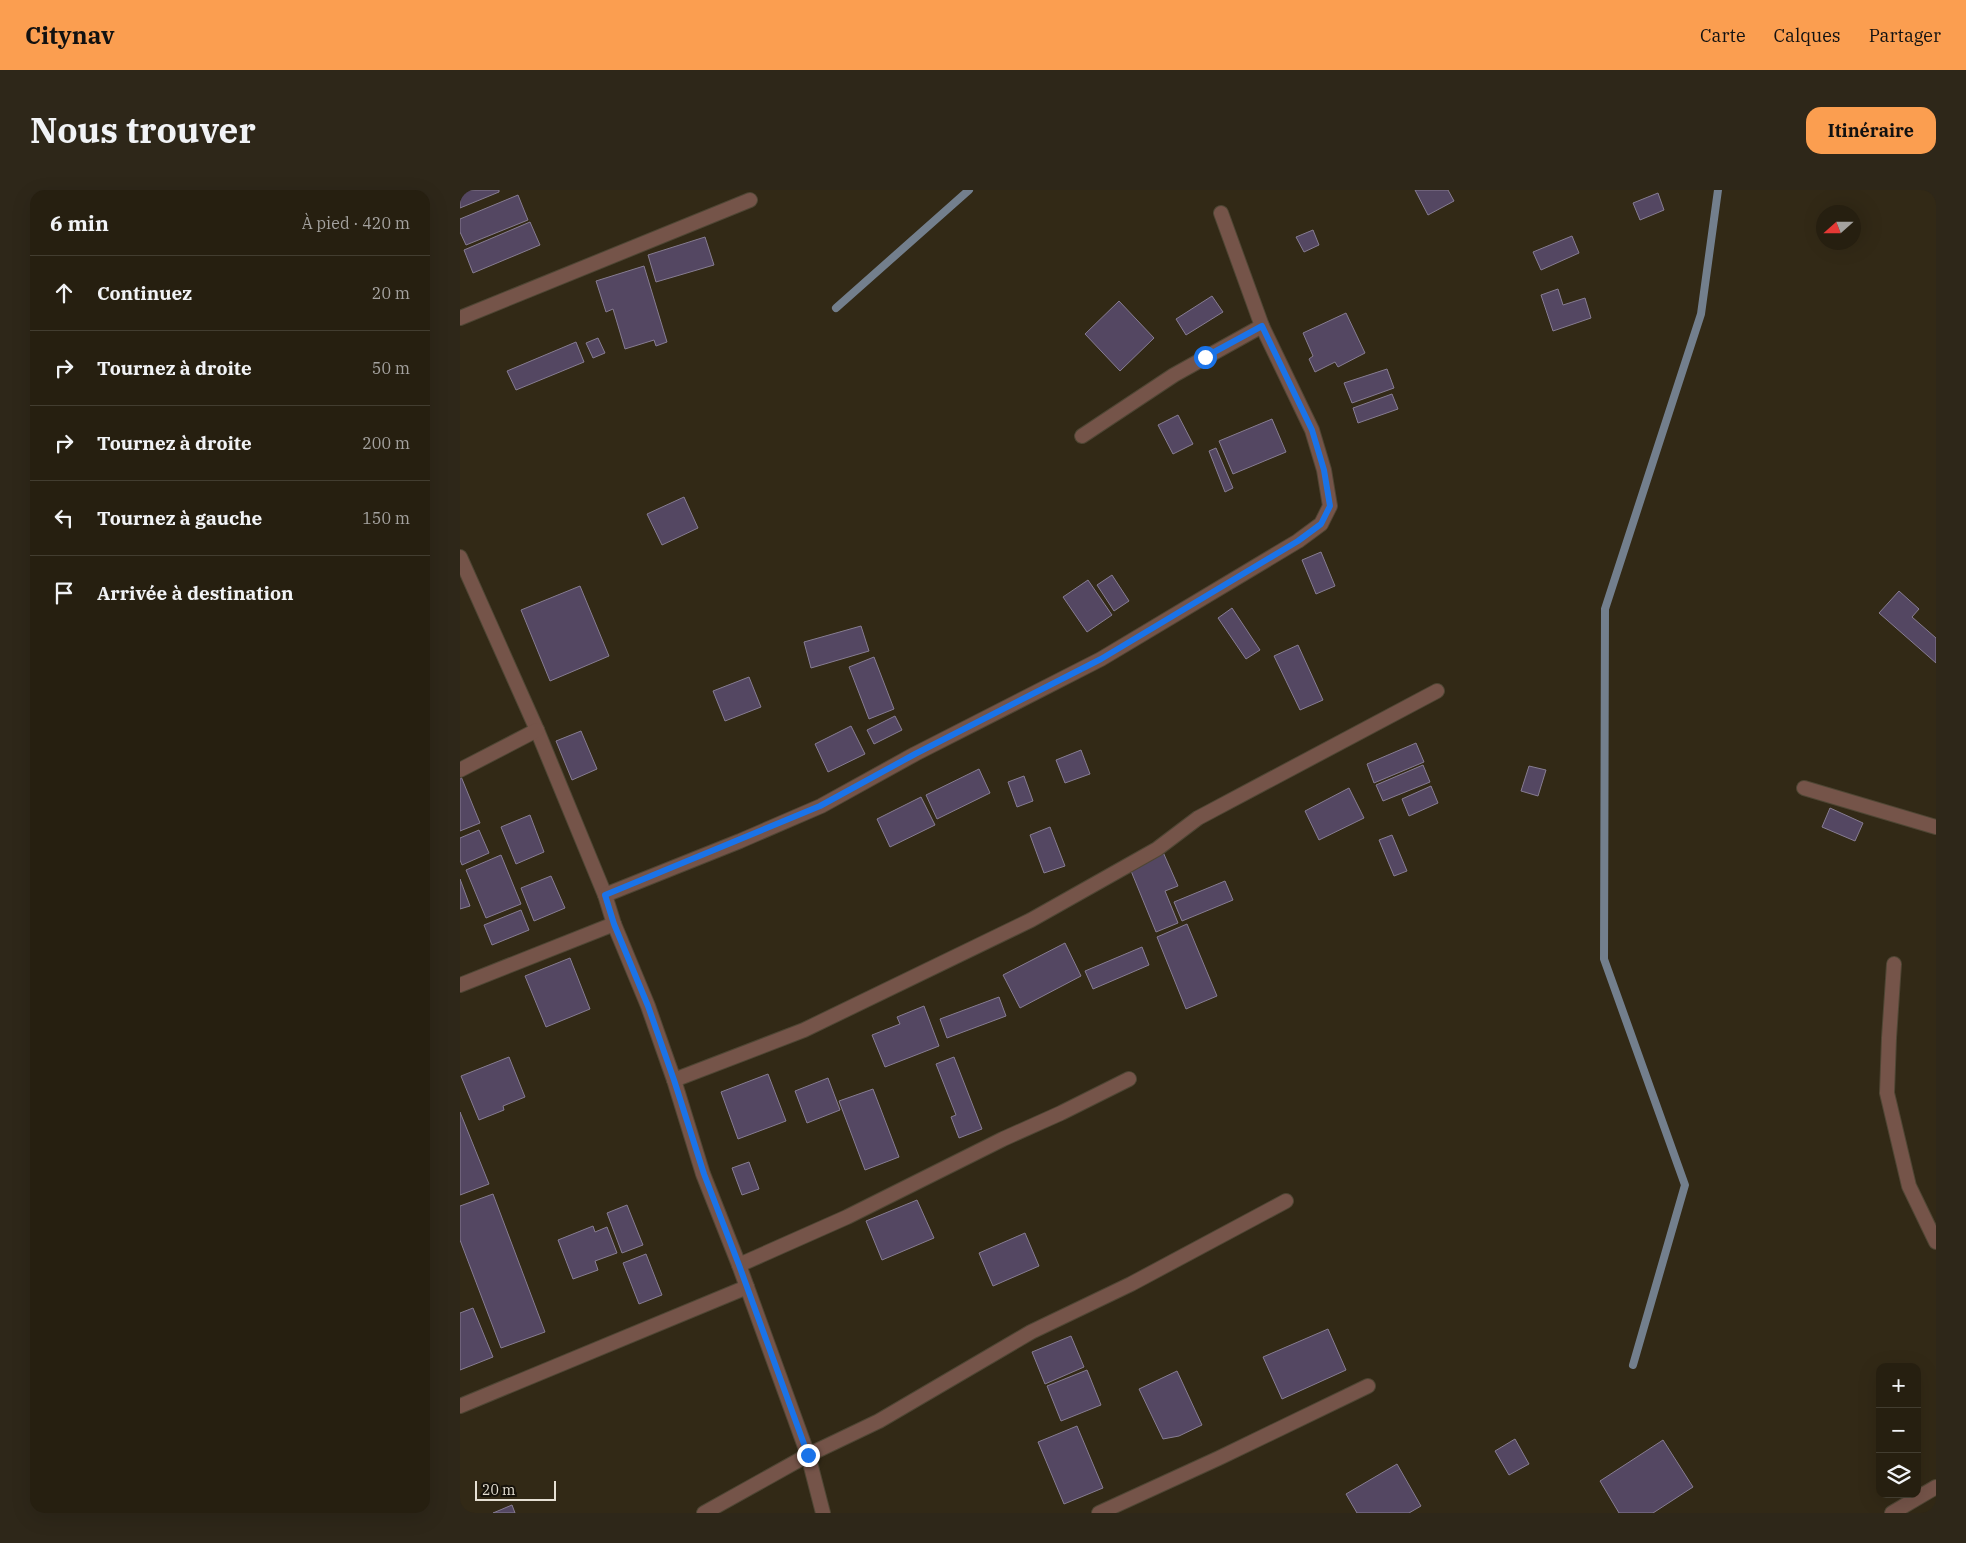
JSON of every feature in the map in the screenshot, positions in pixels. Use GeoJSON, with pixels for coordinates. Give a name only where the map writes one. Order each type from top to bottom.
{"type":"FeatureCollection","features":[{"type":"Feature","properties":{"kind":"street"},"geometry":{"type":"LineString","coordinates":[[460,318],[750,200]]}},
{"type":"Feature","properties":{"kind":"street"},"geometry":{"type":"LineString","coordinates":[[605,895],[820,806],[915,754],[1101,659],[1298,541],[1321,524],[1330,506],[1324,470],[1312,430],[1262,326],[1221,213]]}},
{"type":"Feature","properties":{"kind":"street"},"geometry":{"type":"LineString","coordinates":[[1082,436],[1174,375],[1262,326]]}},
{"type":"Feature","properties":{"kind":"street"},"geometry":{"type":"LineString","coordinates":[[461,565],[537,730],[605,895],[614,924],[648,1006],[704,1174],[748,1287],[808,1455],[824,1513]]}},
{"type":"Feature","properties":{"kind":"street"},"geometry":{"type":"LineString","coordinates":[[674,1080],[804,1030],[1031,920],[1157,849],[1198,818],[1437,691]]}},
{"type":"Feature","properties":{"kind":"street"},"geometry":{"type":"LineString","coordinates":[[460,770],[537,730]]}},
{"type":"Feature","properties":{"kind":"street"},"geometry":{"type":"LineString","coordinates":[[1804,788],[1936,827]]}},
{"type":"Feature","properties":{"kind":"street"},"geometry":{"type":"LineString","coordinates":[[460,985],[614,924]]}},
{"type":"Feature","properties":{"kind":"street"},"geometry":{"type":"LineString","coordinates":[[1894,964],[1888,1038],[1887,1093],[1909,1186],[1936,1242]]}},
{"type":"Feature","properties":{"kind":"street"},"geometry":{"type":"LineString","coordinates":[[739,1265],[846,1217],[1129,1079]]}},
{"type":"Feature","properties":{"kind":"street"},"geometry":{"type":"LineString","coordinates":[[704,1513],[808,1455],[879,1421],[1031,1332],[1131,1284],[1286,1201]]}},
{"type":"Feature","properties":{"kind":"street"},"geometry":{"type":"LineString","coordinates":[[460,1406],[748,1287]]}},
{"type":"Feature","properties":{"kind":"street"},"geometry":{"type":"LineString","coordinates":[[1099,1513],[1368,1386]]}},
{"type":"Feature","properties":{"kind":"street"},"geometry":{"type":"LineString","coordinates":[[1892,1513],[1936,1487]]}},
{"type":"Feature","properties":{"kind":"building"},"geometry":{"type":"Polygon","coordinates":[[[460,190],[499,190],[499,192],[460,208],[460,190]]]}},
{"type":"Feature","properties":{"kind":"building"},"geometry":{"type":"Polygon","coordinates":[[[1415,190],[1448,190],[1454,201],[1428,215],[1415,190]]]}},
{"type":"Feature","properties":{"kind":"building"},"geometry":{"type":"Polygon","coordinates":[[[1658,193],[1664,210],[1640,220],[1633,203],[1658,193]]]}},
{"type":"Feature","properties":{"kind":"building"},"geometry":{"type":"Polygon","coordinates":[[[518,195],[528,220],[466,245],[460,232],[460,219],[518,195]]]}},
{"type":"Feature","properties":{"kind":"building"},"geometry":{"type":"Polygon","coordinates":[[[530,222],[540,245],[473,273],[464,250],[530,222]]]}},
{"type":"Feature","properties":{"kind":"building"},"geometry":{"type":"Polygon","coordinates":[[[1313,230],[1319,245],[1304,252],[1296,237],[1313,230]]]}},
{"type":"Feature","properties":{"kind":"building"},"geometry":{"type":"Polygon","coordinates":[[[1572,236],[1579,253],[1541,270],[1533,252],[1572,236]]]}},
{"type":"Feature","properties":{"kind":"building"},"geometry":{"type":"Polygon","coordinates":[[[705,237],[714,265],[656,282],[648,255],[705,237]]]}},
{"type":"Feature","properties":{"kind":"building"},"geometry":{"type":"Polygon","coordinates":[[[644,266],[667,342],[656,346],[654,340],[625,349],[613,309],[606,312],[596,281],[644,266]]]}},
{"type":"Feature","properties":{"kind":"building"},"geometry":{"type":"Polygon","coordinates":[[[1558,289],[1563,305],[1585,298],[1591,318],[1553,331],[1541,295],[1558,289]]]}},
{"type":"Feature","properties":{"kind":"building"},"geometry":{"type":"Polygon","coordinates":[[[1212,296],[1223,312],[1186,335],[1176,319],[1212,296]]]}},
{"type":"Feature","properties":{"kind":"building"},"geometry":{"type":"Polygon","coordinates":[[[1119,301],[1154,338],[1120,371],[1085,334],[1119,301]]]}},
{"type":"Feature","properties":{"kind":"building"},"geometry":{"type":"Polygon","coordinates":[[[1346,313],[1365,353],[1338,367],[1335,362],[1315,372],[1309,359],[1313,356],[1303,333],[1346,313]]]}},
{"type":"Feature","properties":{"kind":"building"},"geometry":{"type":"Polygon","coordinates":[[[598,338],[605,353],[593,358],[586,343],[598,338]]]}},
{"type":"Feature","properties":{"kind":"building"},"geometry":{"type":"Polygon","coordinates":[[[576,342],[584,362],[516,390],[507,371],[576,342]]]}},
{"type":"Feature","properties":{"kind":"building"},"geometry":{"type":"Polygon","coordinates":[[[1387,369],[1394,388],[1352,403],[1344,383],[1387,369]]]}},
{"type":"Feature","properties":{"kind":"building"},"geometry":{"type":"Polygon","coordinates":[[[1392,394],[1398,409],[1358,423],[1353,408],[1392,394]]]}},
{"type":"Feature","properties":{"kind":"building"},"geometry":{"type":"Polygon","coordinates":[[[1178,415],[1193,444],[1173,454],[1158,425],[1178,415]]]}},
{"type":"Feature","properties":{"kind":"building"},"geometry":{"type":"Polygon","coordinates":[[[1272,419],[1286,452],[1233,474],[1219,441],[1272,419]]]}},
{"type":"Feature","properties":{"kind":"building"},"geometry":{"type":"Polygon","coordinates":[[[1216,448],[1233,488],[1225,492],[1209,451],[1216,448]]]}},
{"type":"Feature","properties":{"kind":"building"},"geometry":{"type":"Polygon","coordinates":[[[684,497],[698,528],[662,545],[647,514],[684,497]]]}},
{"type":"Feature","properties":{"kind":"building"},"geometry":{"type":"Polygon","coordinates":[[[1321,552],[1335,586],[1316,594],[1302,560],[1321,552]]]}},
{"type":"Feature","properties":{"kind":"building"},"geometry":{"type":"Polygon","coordinates":[[[1112,575],[1129,601],[1114,611],[1097,585],[1112,575]]]}},
{"type":"Feature","properties":{"kind":"building"},"geometry":{"type":"Polygon","coordinates":[[[1088,580],[1112,615],[1087,632],[1063,597],[1088,580]]]}},
{"type":"Feature","properties":{"kind":"building"},"geometry":{"type":"Polygon","coordinates":[[[580,586],[609,656],[550,681],[521,610],[580,586]]]}},
{"type":"Feature","properties":{"kind":"building"},"geometry":{"type":"Polygon","coordinates":[[[1899,591],[1919,609],[1912,617],[1936,638],[1936,663],[1879,613],[1899,591]]]}},
{"type":"Feature","properties":{"kind":"building"},"geometry":{"type":"Polygon","coordinates":[[[1232,608],[1260,650],[1246,659],[1218,618],[1232,608]]]}},
{"type":"Feature","properties":{"kind":"building"},"geometry":{"type":"Polygon","coordinates":[[[861,626],[869,651],[811,668],[804,642],[861,626]]]}},
{"type":"Feature","properties":{"kind":"building"},"geometry":{"type":"Polygon","coordinates":[[[1298,645],[1323,700],[1300,710],[1274,656],[1298,645]]]}},
{"type":"Feature","properties":{"kind":"building"},"geometry":{"type":"Polygon","coordinates":[[[874,657],[894,709],[869,719],[849,667],[874,657]]]}},
{"type":"Feature","properties":{"kind":"building"},"geometry":{"type":"Polygon","coordinates":[[[749,677],[761,707],[725,721],[713,691],[749,677]]]}},
{"type":"Feature","properties":{"kind":"building"},"geometry":{"type":"Polygon","coordinates":[[[895,716],[902,730],[874,744],[867,730],[895,716]]]}},
{"type":"Feature","properties":{"kind":"building"},"geometry":{"type":"Polygon","coordinates":[[[851,726],[865,754],[828,772],[815,744],[851,726]]]}},
{"type":"Feature","properties":{"kind":"building"},"geometry":{"type":"Polygon","coordinates":[[[581,731],[597,769],[572,780],[556,741],[581,731]]]}},
{"type":"Feature","properties":{"kind":"building"},"geometry":{"type":"Polygon","coordinates":[[[1416,743],[1424,762],[1374,783],[1367,764],[1416,743]]]}},
{"type":"Feature","properties":{"kind":"building"},"geometry":{"type":"Polygon","coordinates":[[[1081,750],[1090,774],[1065,783],[1056,760],[1081,750]]]}},
{"type":"Feature","properties":{"kind":"building"},"geometry":{"type":"Polygon","coordinates":[[[1423,765],[1430,782],[1383,801],[1376,785],[1423,765]]]}},
{"type":"Feature","properties":{"kind":"building"},"geometry":{"type":"Polygon","coordinates":[[[1529,766],[1546,770],[1538,796],[1521,791],[1529,766]]]}},
{"type":"Feature","properties":{"kind":"building"},"geometry":{"type":"Polygon","coordinates":[[[979,769],[990,793],[937,819],[926,795],[979,769]]]}},
{"type":"Feature","properties":{"kind":"building"},"geometry":{"type":"Polygon","coordinates":[[[460,774],[480,823],[460,831],[460,774]]]}},
{"type":"Feature","properties":{"kind":"building"},"geometry":{"type":"Polygon","coordinates":[[[1024,776],[1033,801],[1017,807],[1008,782],[1024,776]]]}},
{"type":"Feature","properties":{"kind":"building"},"geometry":{"type":"Polygon","coordinates":[[[1431,786],[1438,803],[1409,816],[1402,799],[1431,786]]]}},
{"type":"Feature","properties":{"kind":"building"},"geometry":{"type":"Polygon","coordinates":[[[1349,788],[1364,818],[1319,840],[1305,811],[1349,788]]]}},
{"type":"Feature","properties":{"kind":"building"},"geometry":{"type":"Polygon","coordinates":[[[921,797],[935,825],[890,847],[877,819],[921,797]]]}},
{"type":"Feature","properties":{"kind":"building"},"geometry":{"type":"Polygon","coordinates":[[[1830,808],[1863,823],[1855,841],[1822,827],[1830,808]]]}},
{"type":"Feature","properties":{"kind":"building"},"geometry":{"type":"Polygon","coordinates":[[[530,815],[544,852],[516,864],[501,827],[530,815]]]}},
{"type":"Feature","properties":{"kind":"building"},"geometry":{"type":"Polygon","coordinates":[[[1050,827],[1065,866],[1044,873],[1030,835],[1050,827]]]}},
{"type":"Feature","properties":{"kind":"building"},"geometry":{"type":"Polygon","coordinates":[[[479,830],[489,853],[462,865],[460,860],[460,838],[479,830]]]}},
{"type":"Feature","properties":{"kind":"building"},"geometry":{"type":"Polygon","coordinates":[[[1392,835],[1407,871],[1394,876],[1379,840],[1392,835]]]}},
{"type":"Feature","properties":{"kind":"building"},"geometry":{"type":"Polygon","coordinates":[[[1163,852],[1178,886],[1165,891],[1178,923],[1156,932],[1129,866],[1163,852]]]}},
{"type":"Feature","properties":{"kind":"building"},"geometry":{"type":"Polygon","coordinates":[[[501,855],[521,904],[486,918],[466,870],[501,855]]]}},
{"type":"Feature","properties":{"kind":"building"},"geometry":{"type":"Polygon","coordinates":[[[551,876],[565,908],[534,921],[521,888],[551,876]]]}},
{"type":"Feature","properties":{"kind":"building"},"geometry":{"type":"Polygon","coordinates":[[[460,879],[470,906],[460,909],[460,879]]]}},
{"type":"Feature","properties":{"kind":"building"},"geometry":{"type":"Polygon","coordinates":[[[1225,881],[1233,900],[1182,921],[1174,902],[1225,881]]]}},
{"type":"Feature","properties":{"kind":"building"},"geometry":{"type":"Polygon","coordinates":[[[521,910],[529,930],[492,945],[484,925],[521,910]]]}},
{"type":"Feature","properties":{"kind":"building"},"geometry":{"type":"Polygon","coordinates":[[[1187,924],[1217,996],[1186,1009],[1157,937],[1187,924]]]}},
{"type":"Feature","properties":{"kind":"building"},"geometry":{"type":"Polygon","coordinates":[[[1065,943],[1081,976],[1020,1008],[1003,975],[1065,943]]]}},
{"type":"Feature","properties":{"kind":"building"},"geometry":{"type":"Polygon","coordinates":[[[1142,947],[1149,965],[1093,989],[1085,971],[1142,947]]]}},
{"type":"Feature","properties":{"kind":"building"},"geometry":{"type":"Polygon","coordinates":[[[570,958],[590,1009],[546,1027],[525,976],[570,958]]]}},
{"type":"Feature","properties":{"kind":"building"},"geometry":{"type":"Polygon","coordinates":[[[999,997],[1006,1016],[947,1038],[940,1019],[999,997]]]}},
{"type":"Feature","properties":{"kind":"building"},"geometry":{"type":"Polygon","coordinates":[[[924,1006],[939,1046],[885,1067],[872,1035],[900,1024],[897,1017],[924,1006]]]}},
{"type":"Feature","properties":{"kind":"building"},"geometry":{"type":"Polygon","coordinates":[[[509,1057],[525,1097],[503,1106],[504,1110],[479,1120],[461,1076],[509,1057]]]}},
{"type":"Feature","properties":{"kind":"building"},"geometry":{"type":"Polygon","coordinates":[[[954,1057],[982,1129],[959,1138],[951,1117],[956,1115],[936,1064],[954,1057]]]}},
{"type":"Feature","properties":{"kind":"building"},"geometry":{"type":"Polygon","coordinates":[[[768,1074],[786,1121],[738,1139],[721,1092],[768,1074]]]}},
{"type":"Feature","properties":{"kind":"building"},"geometry":{"type":"Polygon","coordinates":[[[828,1078],[840,1110],[807,1123],[795,1091],[828,1078]]]}},
{"type":"Feature","properties":{"kind":"building"},"geometry":{"type":"Polygon","coordinates":[[[873,1089],[899,1157],[865,1170],[839,1101],[873,1089]]]}},
{"type":"Feature","properties":{"kind":"building"},"geometry":{"type":"Polygon","coordinates":[[[460,1112],[489,1184],[460,1195],[460,1112]]]}},
{"type":"Feature","properties":{"kind":"building"},"geometry":{"type":"Polygon","coordinates":[[[749,1162],[759,1189],[742,1195],[732,1168],[749,1162]]]}},
{"type":"Feature","properties":{"kind":"building"},"geometry":{"type":"Polygon","coordinates":[[[493,1194],[545,1332],[501,1348],[460,1240],[460,1206],[493,1194]]]}},
{"type":"Feature","properties":{"kind":"building"},"geometry":{"type":"Polygon","coordinates":[[[917,1200],[934,1238],[882,1260],[866,1221],[917,1200]]]}},
{"type":"Feature","properties":{"kind":"building"},"geometry":{"type":"Polygon","coordinates":[[[627,1205],[643,1245],[622,1253],[607,1213],[627,1205]]]}},
{"type":"Feature","properties":{"kind":"building"},"geometry":{"type":"Polygon","coordinates":[[[593,1226],[595,1232],[607,1227],[617,1253],[595,1261],[598,1270],[573,1279],[558,1240],[593,1226]]]}},
{"type":"Feature","properties":{"kind":"building"},"geometry":{"type":"Polygon","coordinates":[[[1025,1233],[1039,1266],[993,1286],[979,1253],[1025,1233]]]}},
{"type":"Feature","properties":{"kind":"building"},"geometry":{"type":"Polygon","coordinates":[[[646,1254],[662,1295],[639,1304],[623,1263],[646,1254]]]}},
{"type":"Feature","properties":{"kind":"building"},"geometry":{"type":"Polygon","coordinates":[[[473,1308],[493,1357],[460,1370],[460,1313],[473,1308]]]}},
{"type":"Feature","properties":{"kind":"building"},"geometry":{"type":"Polygon","coordinates":[[[1328,1329],[1346,1370],[1282,1399],[1263,1357],[1328,1329]]]}},
{"type":"Feature","properties":{"kind":"building"},"geometry":{"type":"Polygon","coordinates":[[[1071,1336],[1084,1367],[1045,1384],[1032,1352],[1071,1336]]]}},
{"type":"Feature","properties":{"kind":"building"},"geometry":{"type":"Polygon","coordinates":[[[1087,1370],[1101,1405],[1061,1421],[1047,1386],[1087,1370]]]}},
{"type":"Feature","properties":{"kind":"building"},"geometry":{"type":"Polygon","coordinates":[[[1177,1371],[1202,1425],[1179,1436],[1163,1439],[1139,1389],[1177,1371]]]}},
{"type":"Feature","properties":{"kind":"building"},"geometry":{"type":"Polygon","coordinates":[[[1077,1426],[1103,1488],[1064,1504],[1038,1442],[1077,1426]]]}},
{"type":"Feature","properties":{"kind":"building"},"geometry":{"type":"Polygon","coordinates":[[[1515,1439],[1529,1464],[1509,1475],[1495,1451],[1515,1439]]]}},
{"type":"Feature","properties":{"kind":"building"},"geometry":{"type":"Polygon","coordinates":[[[1663,1440],[1693,1487],[1653,1513],[1619,1513],[1600,1481],[1663,1440]]]}},
{"type":"Feature","properties":{"kind":"building"},"geometry":{"type":"Polygon","coordinates":[[[1397,1464],[1421,1506],[1409,1513],[1357,1513],[1346,1494],[1397,1464]]]}},
{"type":"Feature","properties":{"kind":"building"},"geometry":{"type":"Polygon","coordinates":[[[512,1505],[515,1513],[493,1513],[512,1505]]]}},
{"type":"Feature","properties":{"kind":"waterway"},"geometry":{"type":"LineString","coordinates":[[836,308],[969,190]]}},
{"type":"Feature","properties":{"kind":"waterway"},"geometry":{"type":"LineString","coordinates":[[1633,1365],[1685,1185],[1604,959],[1605,609],[1701,314],[1718,190]]}},
{"type":"Feature","properties":{"kind":"route"},"geometry":{"type":"LineString","coordinates":[[808,1455],[704,1174],[648,1006],[614,924],[605,895],[740,841],[820,806],[915,754],[1101,659],[1298,541],[1321,524],[1330,506],[1324,470],[1312,430],[1262,326],[1205,357]]}}]}
